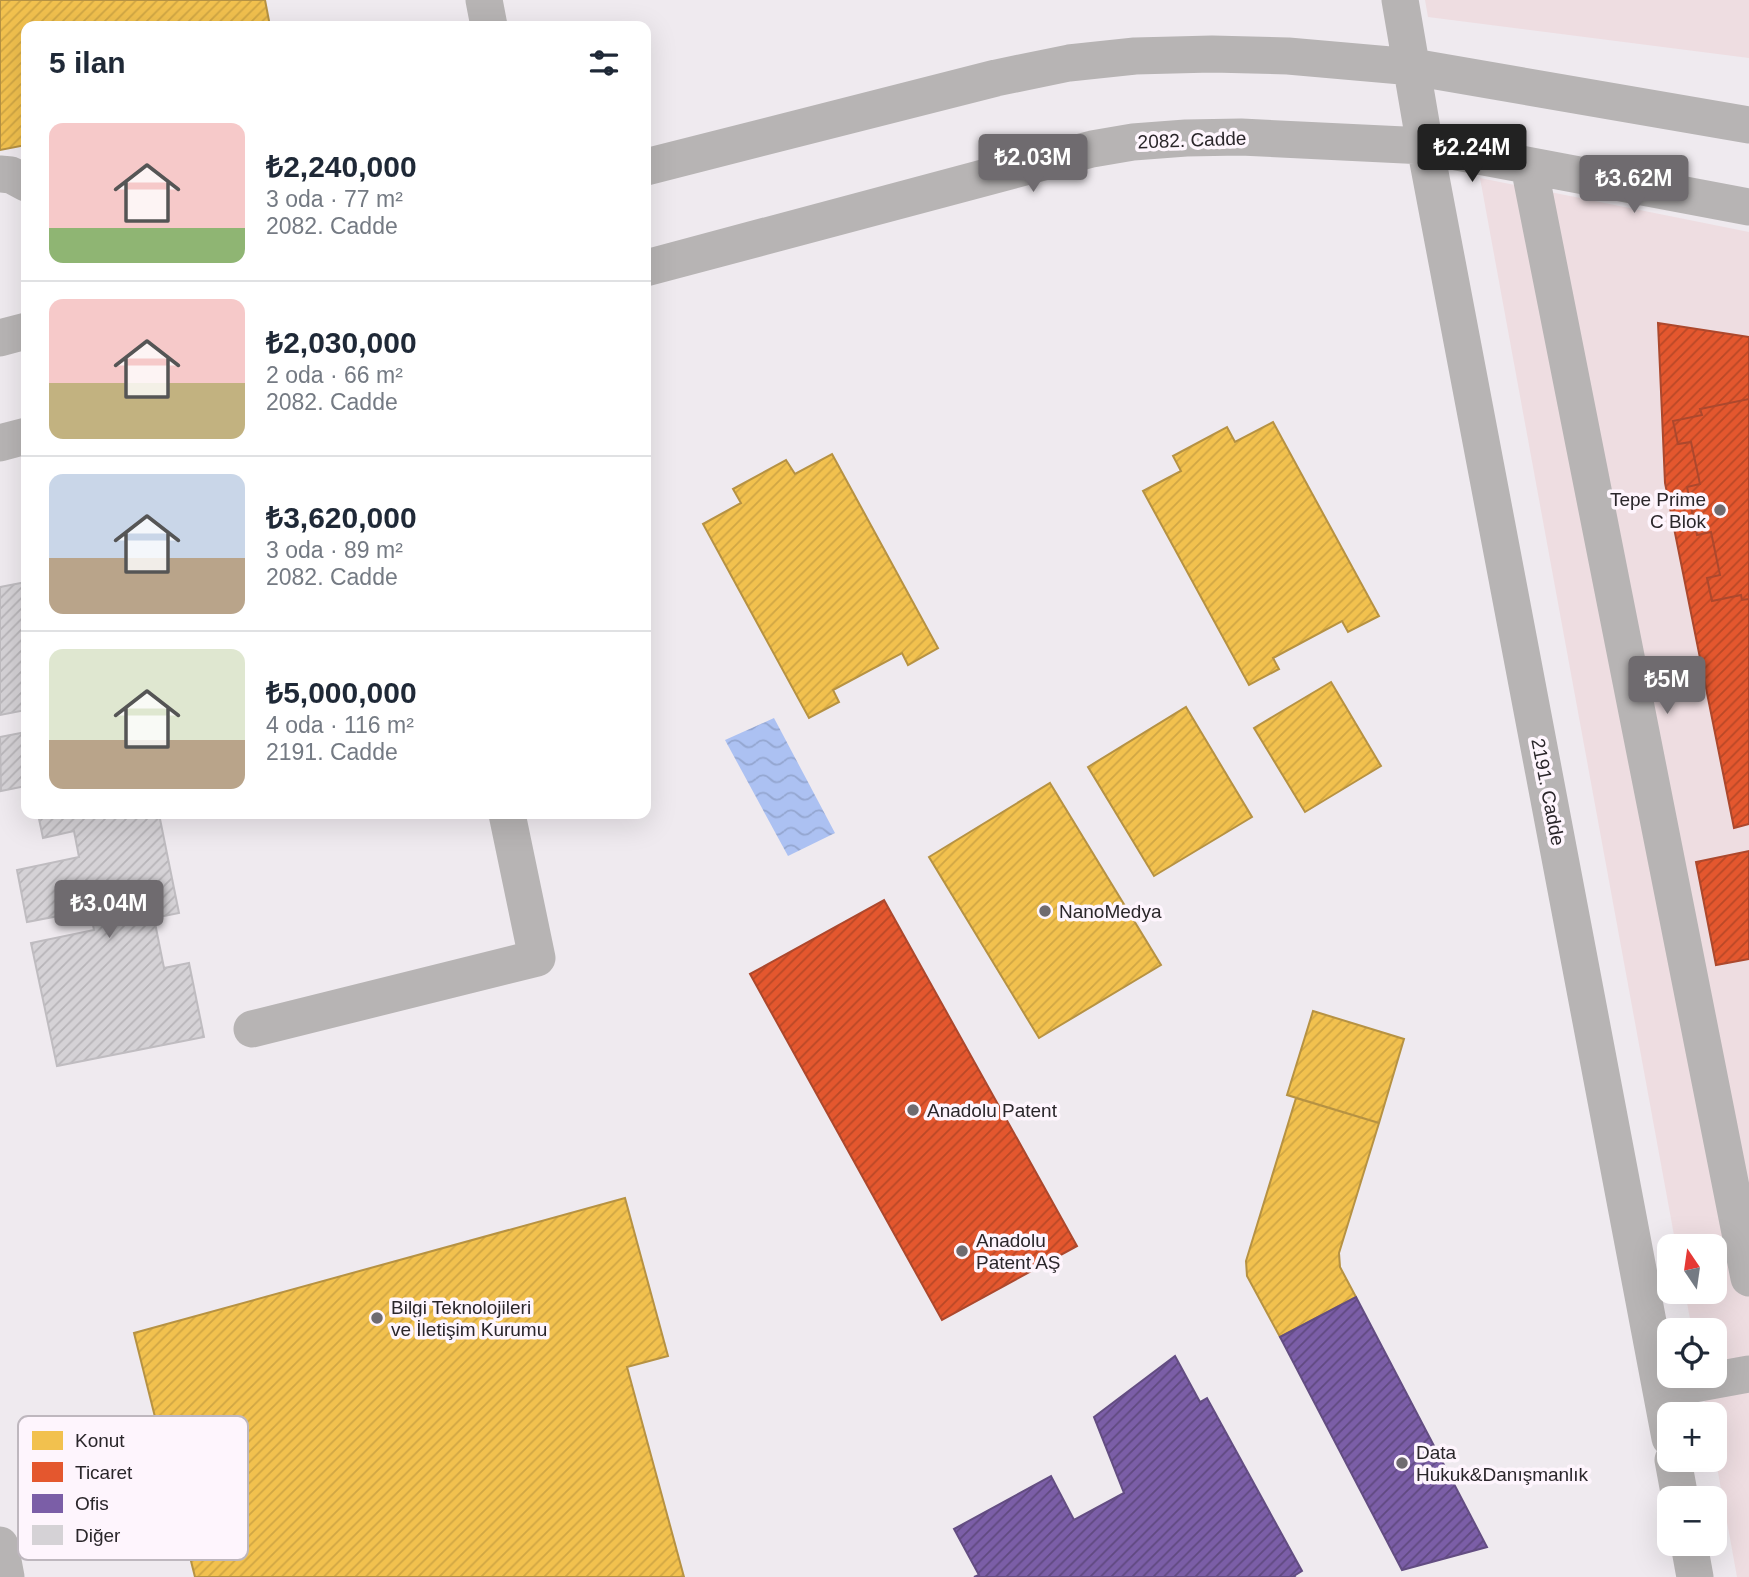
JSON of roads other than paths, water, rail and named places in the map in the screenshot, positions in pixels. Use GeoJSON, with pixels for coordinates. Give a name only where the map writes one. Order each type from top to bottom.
{"type":"FeatureCollection","features":[{"type":"Feature","properties":{"kind":"street"},"geometry":{"type":"LineString","coordinates":[[484,0],[488,21]]}},
{"type":"Feature","properties":{"kind":"street","name":"2191. Cadde"},"geometry":{"type":"LineString","coordinates":[[1400,0],[1425,146],[1663,1402]]}},
{"type":"Feature","properties":{"kind":"street"},"geometry":{"type":"LineString","coordinates":[[651,166],[996,78],[1069,62],[1135,56],[1288,56],[1413,67],[1749,125]]}},
{"type":"Feature","properties":{"kind":"street","name":"2082. Cadde"},"geometry":{"type":"LineString","coordinates":[[651,267],[1081,152],[1133,142],[1241,137],[1425,146],[1749,208]]}},
{"type":"Feature","properties":{"kind":"street"},"geometry":{"type":"LineString","coordinates":[[1529,166],[1749,1278]]}},
{"type":"Feature","properties":{"kind":"street"},"geometry":{"type":"LineString","coordinates":[[0,174],[11,175],[21,180]]}},
{"type":"Feature","properties":{"kind":"street"},"geometry":{"type":"LineString","coordinates":[[0,338],[21,332]]}},
{"type":"Feature","properties":{"kind":"street"},"geometry":{"type":"LineString","coordinates":[[0,443],[21,437]]}},
{"type":"Feature","properties":{"kind":"street"},"geometry":{"type":"LineString","coordinates":[[252,1029],[537,958],[507,819]]}},
{"type":"Feature","properties":{"kind":"street"},"geometry":{"type":"LineString","coordinates":[[1661,1390],[1749,1374]]}},
{"type":"Feature","properties":{"kind":"street"},"geometry":{"type":"LineString","coordinates":[[0,1545],[6,1577]]}},
{"type":"Feature","properties":{"kind":"street"},"geometry":{"type":"LineString","coordinates":[[1691,1556],[1695,1577]]}},
{"type":"Feature","properties":{"kind":"water"},"geometry":{"type":"Polygon","coordinates":[[[774,718],[835,833],[788,856],[725,740],[774,718]]]}},
{"type":"Feature","properties":{"kind":"place","name":"Tepe Prime C Blok"},"geometry":{"type":"Point","coordinates":[1720,510]}},
{"type":"Feature","properties":{"kind":"place","name":"NanoMedya"},"geometry":{"type":"Point","coordinates":[1045,911]}},
{"type":"Feature","properties":{"kind":"place","name":"Anadolu Patent"},"geometry":{"type":"Point","coordinates":[913,1110]}},
{"type":"Feature","properties":{"kind":"place","name":"Anadolu Patent AŞ"},"geometry":{"type":"Point","coordinates":[962,1251]}},
{"type":"Feature","properties":{"kind":"place","name":"Bilgi Teknolojileri ve İletişim Kurumu"},"geometry":{"type":"Point","coordinates":[377,1318]}},
{"type":"Feature","properties":{"kind":"place","name":"Data Hukuk&Danışmanlık"},"geometry":{"type":"Point","coordinates":[1402,1463]}}]}
